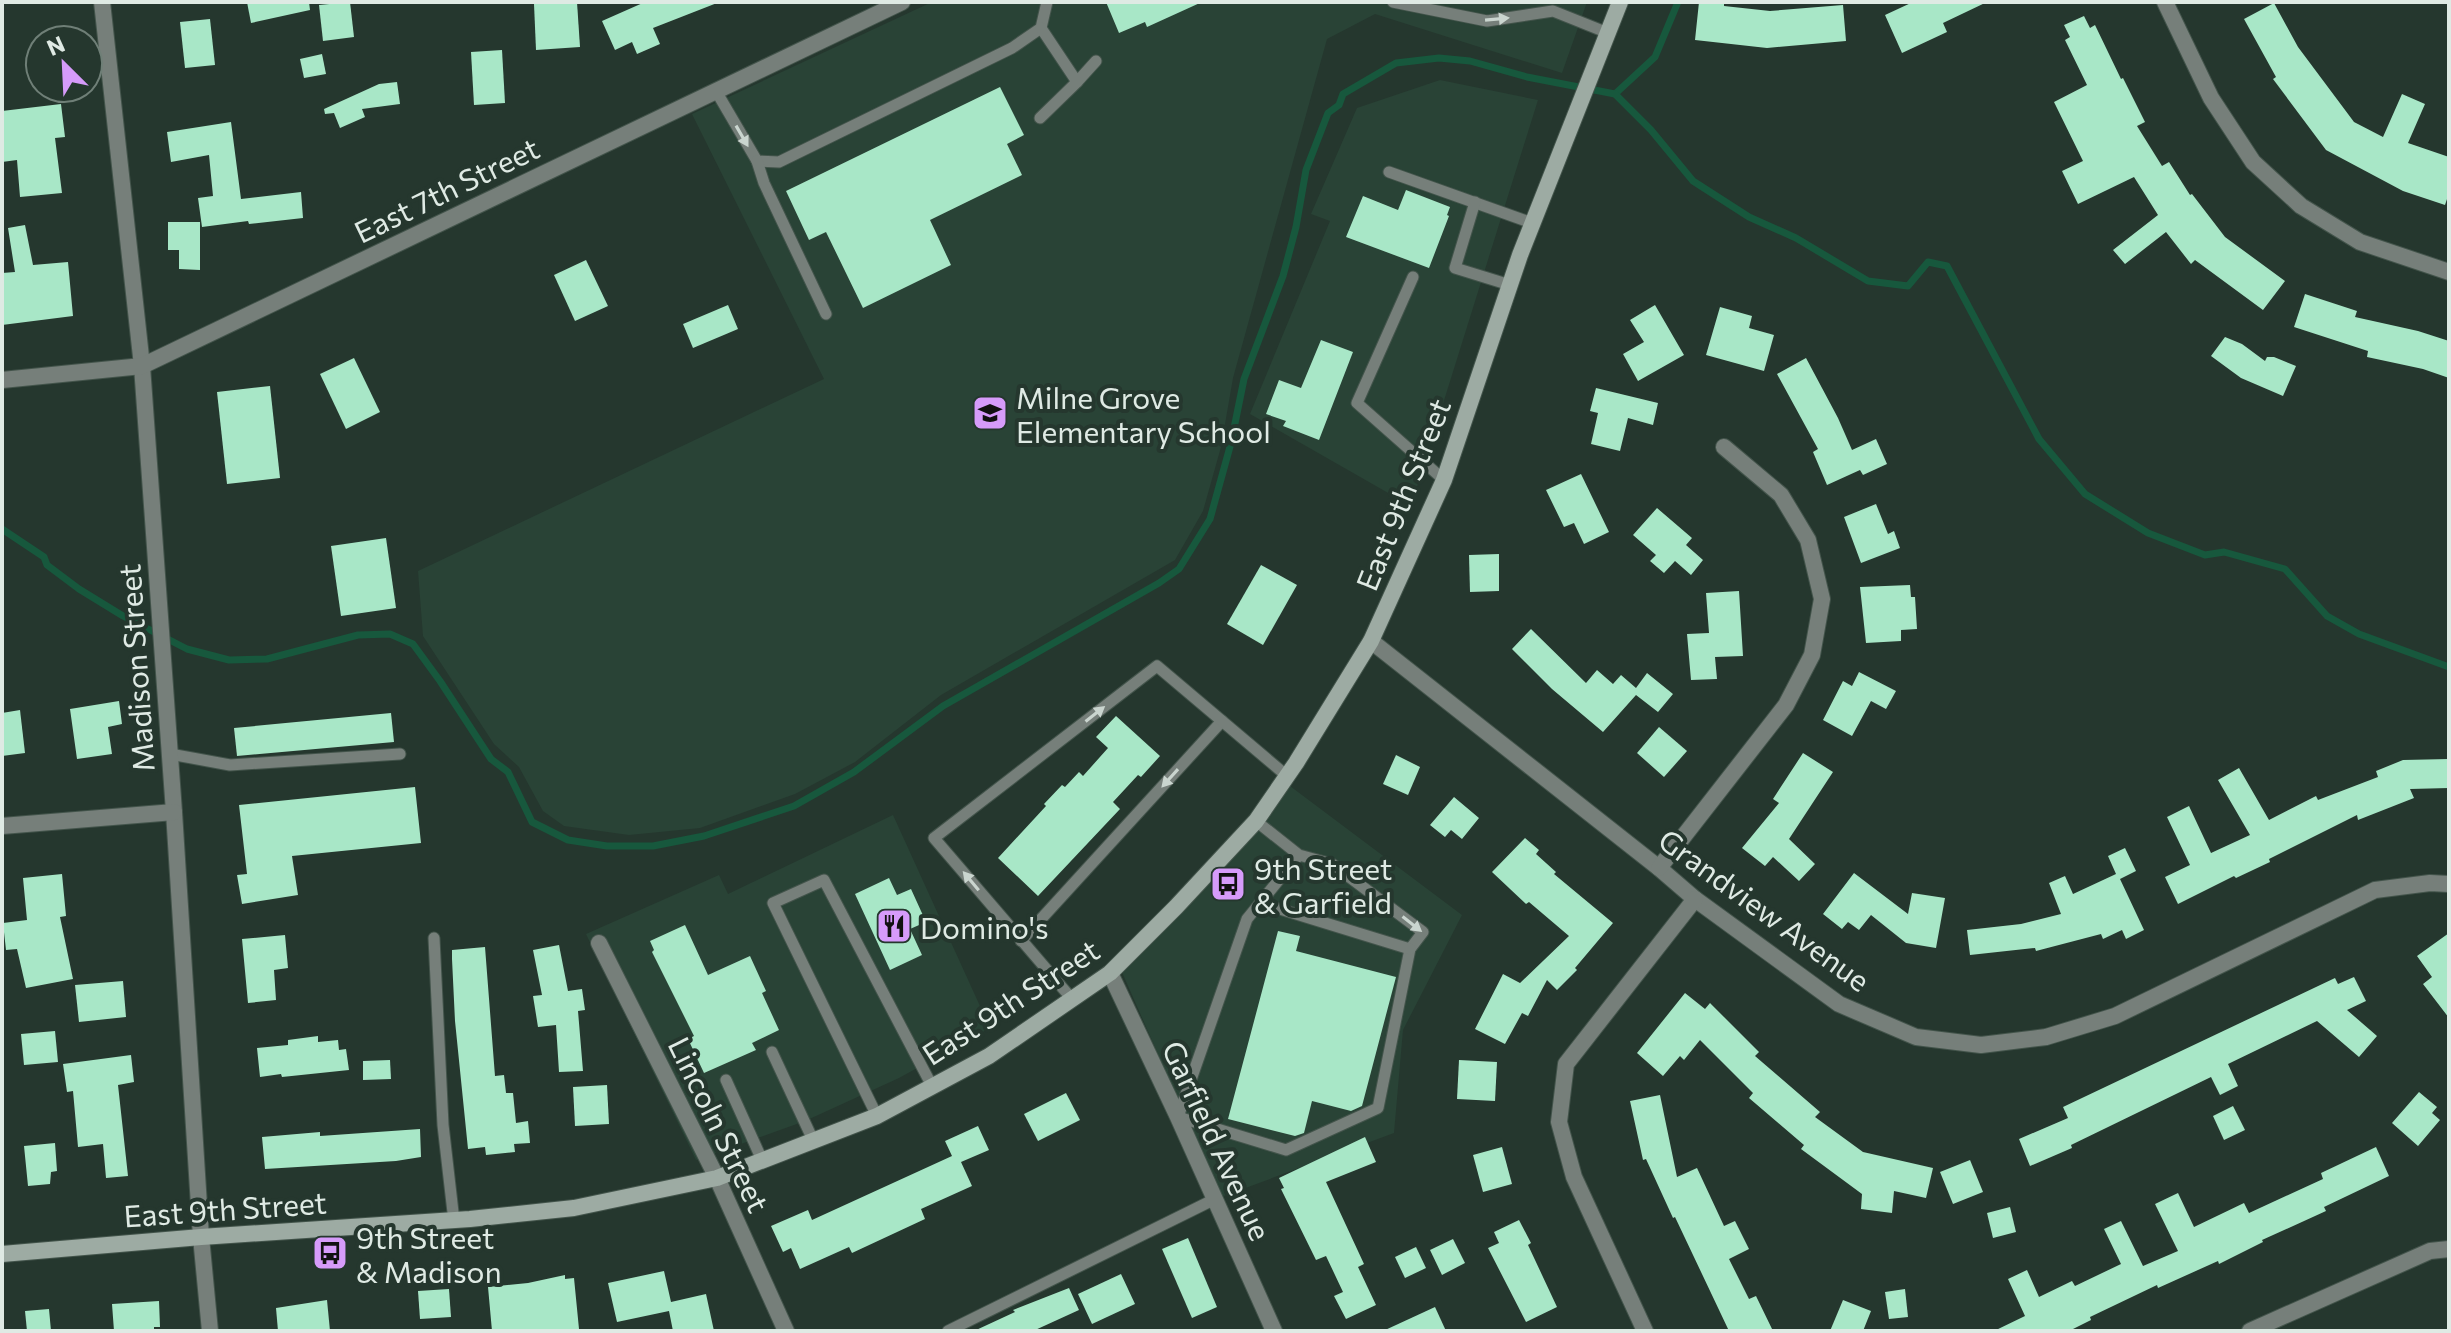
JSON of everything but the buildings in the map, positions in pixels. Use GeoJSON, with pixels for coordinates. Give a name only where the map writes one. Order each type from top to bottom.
{"type":"FeatureCollection","features":[{"type":"Feature","properties":{"kind":"main road","name":"East 9th Street"},"geometry":{"type":"LineString","coordinates":[[2,1254],[201,1237],[454,1221],[574,1208],[717,1178],[877,1116],[989,1056],[1110,973],[1256,821],[1371,641],[1444,480],[1532,223],[1620,2]]}},
{"type":"Feature","properties":{"kind":"street","name":"Madison Street"},"geometry":{"type":"LineString","coordinates":[[102,2],[142,366],[210,1331]]}},
{"type":"Feature","properties":{"kind":"street","name":"East 7th Street"},"geometry":{"type":"LineString","coordinates":[[2,380],[142,366],[902,2]]}},
{"type":"Feature","properties":{"kind":"street"},"geometry":{"type":"LineString","coordinates":[[2165,2],[2211,98],[2253,162],[2301,206],[2360,242],[2449,272]]}},
{"type":"Feature","properties":{"kind":"street"},"geometry":{"type":"LineString","coordinates":[[1659,868],[1786,705],[1812,655],[1822,599],[1808,540],[1781,495],[1724,447]]}},
{"type":"Feature","properties":{"kind":"street","name":"Grandview Avenue"},"geometry":{"type":"LineString","coordinates":[[1371,641],[1695,899],[1839,1004],[1916,1037],[1981,1045],[2046,1037],[2115,1016],[2375,890],[2430,883],[2449,884]]}},
{"type":"Feature","properties":{"kind":"street"},"geometry":{"type":"LineString","coordinates":[[2,826],[174,812]]}},
{"type":"Feature","properties":{"kind":"street"},"geometry":{"type":"LineString","coordinates":[[1645,1331],[1574,1177],[1559,1122],[1566,1064],[1695,899]]}},
{"type":"Feature","properties":{"kind":"street","name":"Lincoln Street"},"geometry":{"type":"LineString","coordinates":[[599,943],[717,1178],[786,1331]]}},
{"type":"Feature","properties":{"kind":"street","name":"Garfield Avenue"},"geometry":{"type":"LineString","coordinates":[[1110,973],[1274,1331]]}},
{"type":"Feature","properties":{"kind":"street"},"geometry":{"type":"LineString","coordinates":[[2250,1331],[2430,1251],[2449,1249]]}},
{"type":"Feature","properties":{"kind":"lane"},"geometry":{"type":"LineString","coordinates":[[757,161],[779,162],[1012,48],[1041,28],[1047,2]]}},
{"type":"Feature","properties":{"kind":"lane"},"geometry":{"type":"LineString","coordinates":[[1393,2],[1487,21],[1553,11],[1608,33]]}},
{"type":"Feature","properties":{"kind":"lane"},"geometry":{"type":"LineString","coordinates":[[1041,28],[1077,82]]}},
{"type":"Feature","properties":{"kind":"lane"},"geometry":{"type":"LineString","coordinates":[[1040,118],[1096,61]]}},
{"type":"Feature","properties":{"kind":"lane"},"geometry":{"type":"LineString","coordinates":[[716,91],[757,161],[764,183],[826,314]]}},
{"type":"Feature","properties":{"kind":"lane"},"geometry":{"type":"LineString","coordinates":[[1389,172],[1532,223]]}},
{"type":"Feature","properties":{"kind":"lane"},"geometry":{"type":"LineString","coordinates":[[1475,202],[1455,268],[1510,285]]}},
{"type":"Feature","properties":{"kind":"lane"},"geometry":{"type":"LineString","coordinates":[[1413,277],[1357,403],[1444,480]]}},
{"type":"Feature","properties":{"kind":"lane"},"geometry":{"type":"LineString","coordinates":[[1072,999],[934,838],[1157,666],[1287,776]]}},
{"type":"Feature","properties":{"kind":"lane"},"geometry":{"type":"LineString","coordinates":[[1021,941],[1222,721]]}},
{"type":"Feature","properties":{"kind":"lane"},"geometry":{"type":"LineString","coordinates":[[170,754],[230,765],[400,754]]}},
{"type":"Feature","properties":{"kind":"lane"},"geometry":{"type":"LineString","coordinates":[[1256,821],[1299,855],[1332,864],[1423,932],[1410,949],[1378,1108],[1286,1150],[1178,1117],[1247,919],[1299,855]]}},
{"type":"Feature","properties":{"kind":"lane"},"geometry":{"type":"LineString","coordinates":[[877,1116],[773,903],[824,880],[932,1086]]}},
{"type":"Feature","properties":{"kind":"lane"},"geometry":{"type":"LineString","coordinates":[[1260,903],[1410,949]]}},
{"type":"Feature","properties":{"kind":"lane"},"geometry":{"type":"LineString","coordinates":[[434,938],[443,1125],[454,1221]]}},
{"type":"Feature","properties":{"kind":"lane"},"geometry":{"type":"LineString","coordinates":[[772,1052],[813,1140]]}},
{"type":"Feature","properties":{"kind":"lane"},"geometry":{"type":"LineString","coordinates":[[726,1080],[762,1160]]}},
{"type":"Feature","properties":{"kind":"lane"},"geometry":{"type":"LineString","coordinates":[[948,1331],[1215,1199]]}},
{"type":"Feature","properties":{"kind":"shaded area","name":"Milne Grove Elementary School"},"geometry":{"type":"Polygon","coordinates":[[[932,2],[1587,2],[1562,73],[1375,14],[1327,39],[1233,378],[1221,447],[1203,511],[1175,560],[941,695],[855,762],[795,794],[700,828],[629,835],[564,826],[543,811],[519,767],[494,744],[423,636],[418,571],[824,379],[692,114],[932,2]]]}},
{"type":"Feature","properties":{"kind":"shaded area"},"geometry":{"type":"Polygon","coordinates":[[[1440,80],[1538,100],[1411,506],[1250,414],[1330,221],[1311,214],[1357,108],[1440,80]]]}},
{"type":"Feature","properties":{"kind":"shaded area"},"geometry":{"type":"Polygon","coordinates":[[[1290,786],[1462,915],[1403,1030],[1394,1133],[1221,1197],[1121,970],[1205,887],[1290,786]]]}},
{"type":"Feature","properties":{"kind":"shaded area"},"geometry":{"type":"Polygon","coordinates":[[[893,815],[990,1028],[899,1078],[805,1121],[696,1160],[586,934],[719,875],[728,894],[893,815]]]}},
{"type":"Feature","properties":{"kind":"waterway"},"geometry":{"type":"LineString","coordinates":[[1615,94],[1655,57],[1678,2]]}},
{"type":"Feature","properties":{"kind":"waterway"},"geometry":{"type":"LineString","coordinates":[[2,529],[44,557],[47,565],[79,589],[187,649],[229,660],[267,659],[358,635],[390,634],[413,644],[491,759],[508,772],[532,822],[568,840],[607,846],[653,846],[704,836],[794,806],[854,772],[943,706],[1179,569],[1210,519],[1231,443],[1244,379],[1283,276],[1306,170],[1328,113],[1339,105],[1343,94],[1396,63],[1439,58],[1470,61],[1527,77],[1615,94],[1651,130],[1693,181],[1749,217],[1796,238],[1868,281],[1908,286],[1928,262],[1947,266],[2039,439],[2085,494],[2148,533],[2205,555],[2224,552],[2285,569],[2327,616],[2359,634],[2449,667]]}},
{"type":"Feature","properties":{"kind":"place","name":"Milne Grove Elementary School"},"geometry":{"type":"Point","coordinates":[990,413]}},
{"type":"Feature","properties":{"kind":"place","name":"9th Street & Garfield"},"geometry":{"type":"Point","coordinates":[1228,884]}},
{"type":"Feature","properties":{"kind":"place","name":"Domino's"},"geometry":{"type":"Point","coordinates":[894,926]}},
{"type":"Feature","properties":{"kind":"place","name":"9th Street & Madison"},"geometry":{"type":"Point","coordinates":[330,1253]}}]}
